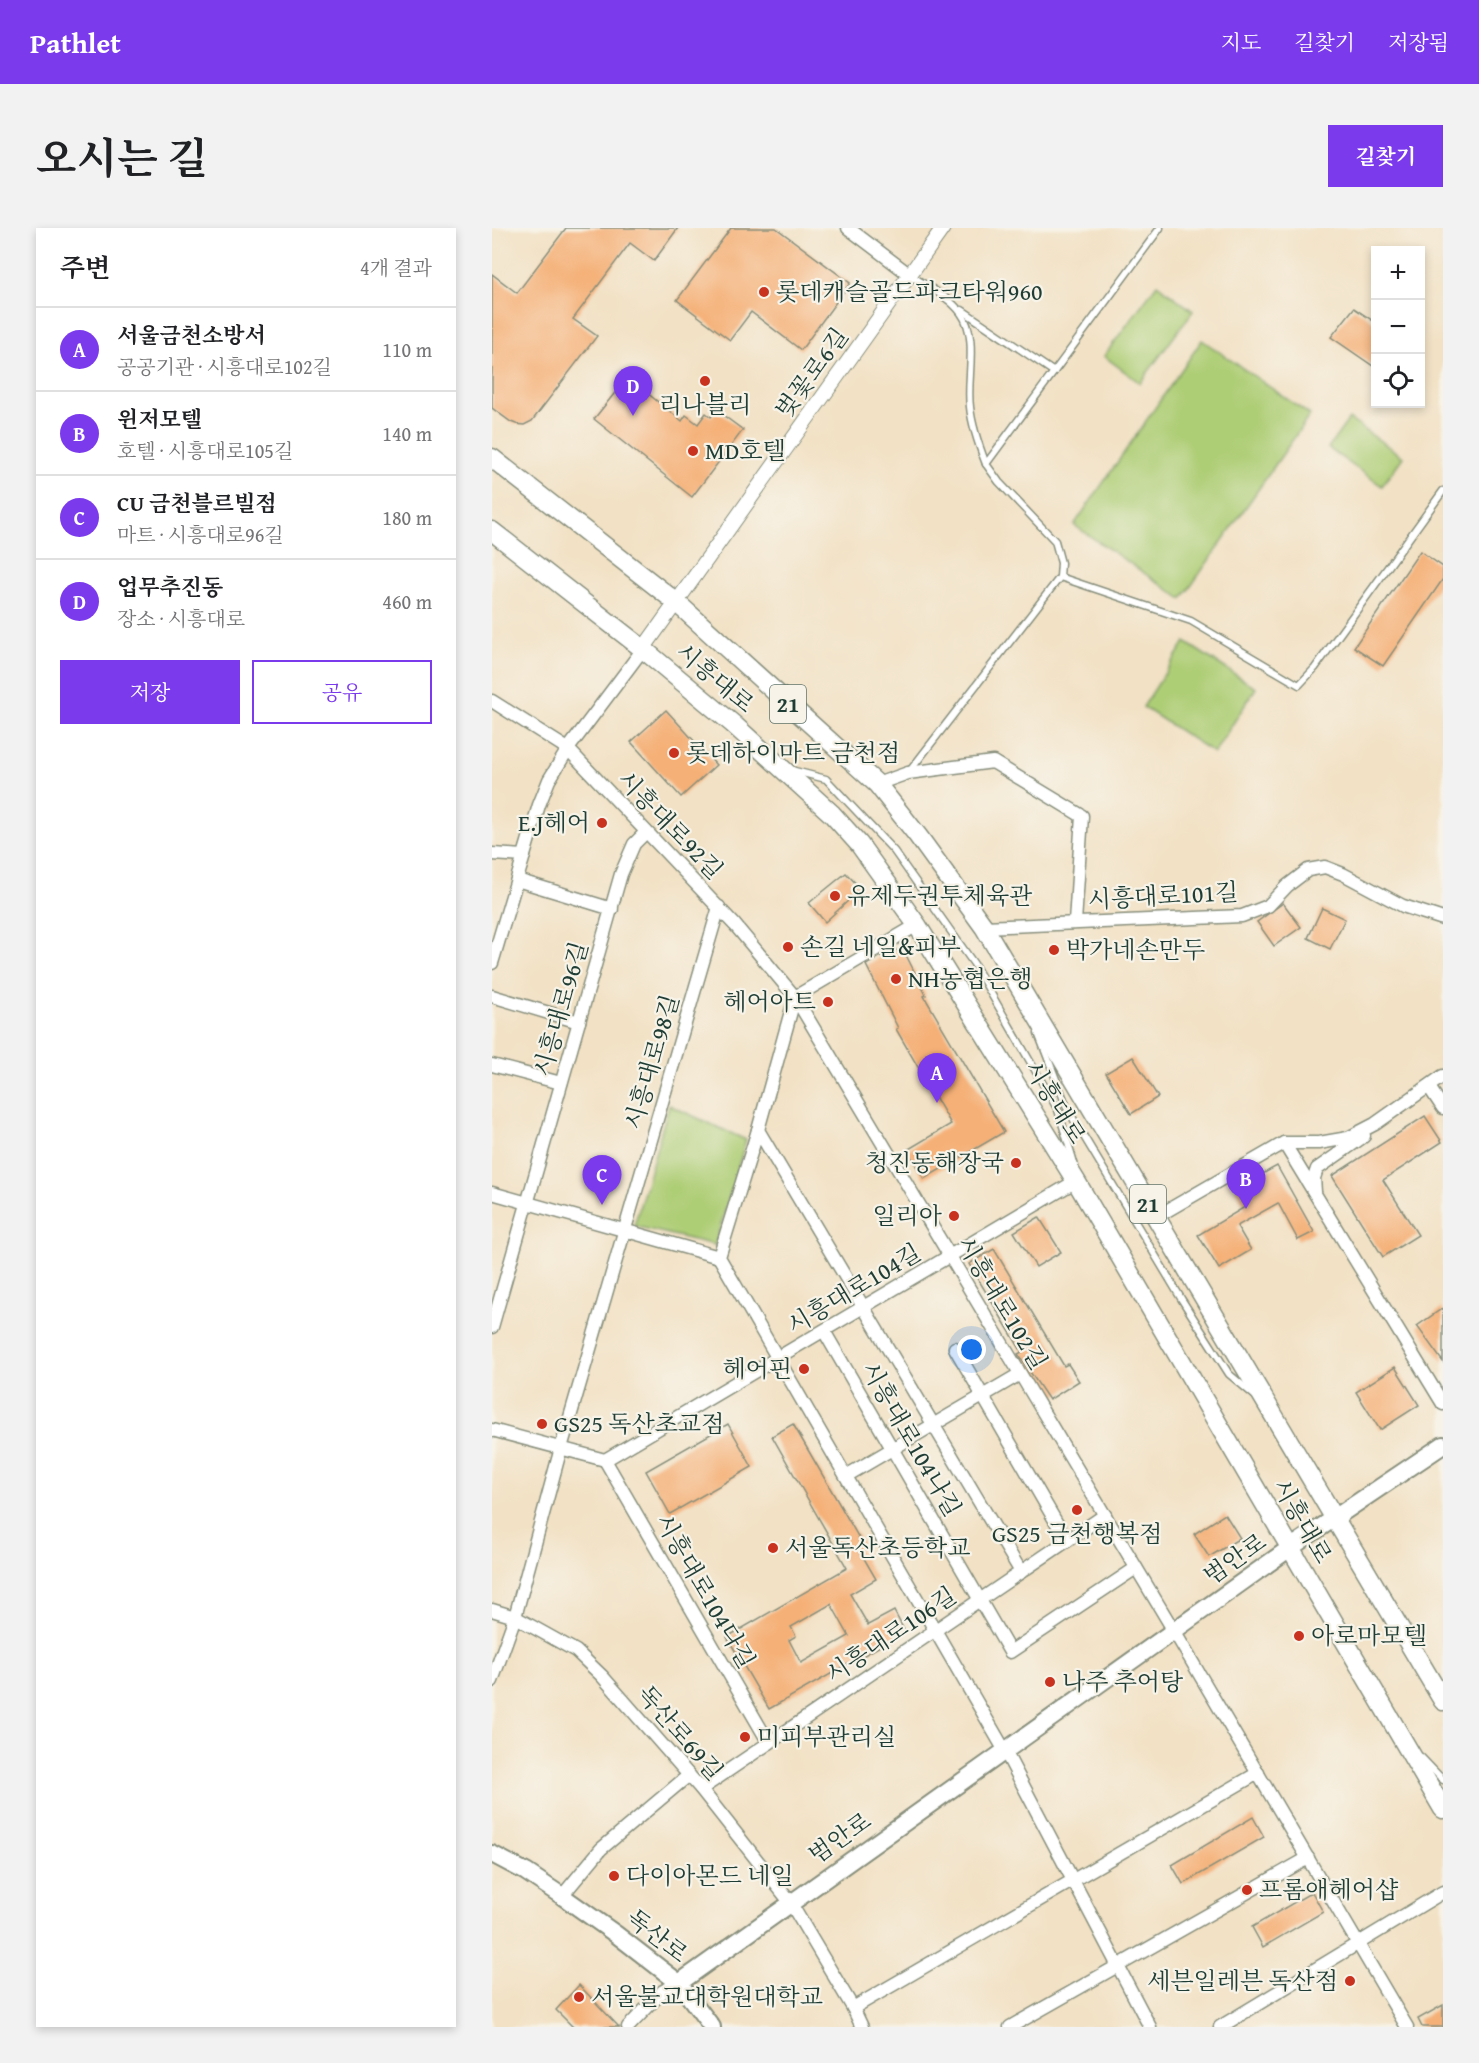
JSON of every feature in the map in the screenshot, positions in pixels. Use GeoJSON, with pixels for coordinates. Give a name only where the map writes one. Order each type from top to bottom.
{"type":"FeatureCollection","features":[{"type":"Feature","properties":{"kind":"main road","name":"시흥대로"},"geometry":{"type":"LineString","coordinates":[[492,458],[676,602],[877,784],[918,836],[984,927],[1443,1701]]}},
{"type":"Feature","properties":{"kind":"main road","name":"시흥대로"},"geometry":{"type":"LineString","coordinates":[[492,531],[643,649],[734,724],[832,814],[859,844],[917,926],[1076,1181],[1443,1809]]}},
{"type":"Feature","properties":{"kind":"main road","name":"범안로"},"geometry":{"type":"LineString","coordinates":[[679,1983],[1290,1548],[1443,1445]]}},
{"type":"Feature","properties":{"kind":"main road","name":"독산로"},"geometry":{"type":"LineString","coordinates":[[492,1854],[526,1872],[562,1896],[679,1983],[712,2027]]}},
{"type":"Feature","properties":{"kind":"street"},"geometry":{"type":"LineString","coordinates":[[848,228],[910,275]]}},
{"type":"Feature","properties":{"kind":"street","name":"벚꽃로6길"},"geometry":{"type":"LineString","coordinates":[[643,649],[943,228]]}},
{"type":"Feature","properties":{"kind":"street"},"geometry":{"type":"LineString","coordinates":[[492,963],[539,805],[549,780],[568,749],[643,649]]}},
{"type":"Feature","properties":{"kind":"street","name":"시흥대로92길"},"geometry":{"type":"LineString","coordinates":[[493,705],[568,749],[719,908],[795,997]]}},
{"type":"Feature","properties":{"kind":"street","name":"시흥대로101길"},"geometry":{"type":"LineString","coordinates":[[877,784],[908,773],[993,762],[1082,816],[1075,922]]}},
{"type":"Feature","properties":{"kind":"street","name":"시흥대로96길"},"geometry":{"type":"LineString","coordinates":[[492,1327],[621,874],[634,843],[646,831]]}},
{"type":"Feature","properties":{"kind":"street"},"geometry":{"type":"LineString","coordinates":[[492,854],[524,856]]}},
{"type":"Feature","properties":{"kind":"street","name":"시흥대로101길"},"geometry":{"type":"LineString","coordinates":[[984,927],[1242,916],[1268,906],[1287,886],[1308,870],[1325,867],[1403,906],[1443,919]]}},
{"type":"Feature","properties":{"kind":"street"},"geometry":{"type":"LineString","coordinates":[[517,880],[612,909]]}},
{"type":"Feature","properties":{"kind":"street","name":"시흥대로98길"},"geometry":{"type":"LineString","coordinates":[[492,1681],[515,1617],[624,1229],[719,908]]}},
{"type":"Feature","properties":{"kind":"street"},"geometry":{"type":"LineString","coordinates":[[719,1257],[758,1130],[795,997],[917,926]]}},
{"type":"Feature","properties":{"kind":"street"},"geometry":{"type":"LineString","coordinates":[[492,996],[579,1022]]}},
{"type":"Feature","properties":{"kind":"street","name":"시흥대로102길"},"geometry":{"type":"LineString","coordinates":[[795,997],[1174,1631]]}},
{"type":"Feature","properties":{"kind":"street"},"geometry":{"type":"LineString","coordinates":[[492,1065],[561,1083]]}},
{"type":"Feature","properties":{"kind":"street"},"geometry":{"type":"LineString","coordinates":[[1156,1217],[1284,1143],[1319,1143],[1348,1138],[1375,1124],[1443,1076]]}},
{"type":"Feature","properties":{"kind":"street"},"geometry":{"type":"LineString","coordinates":[[1429,1087],[1443,1108]]}},
{"type":"Feature","properties":{"kind":"street"},"geometry":{"type":"LineString","coordinates":[[1315,1194],[1314,1178],[1317,1169],[1360,1140],[1375,1124]]}},
{"type":"Feature","properties":{"kind":"street"},"geometry":{"type":"LineString","coordinates":[[758,1130],[1022,1572]]}},
{"type":"Feature","properties":{"kind":"street"},"geometry":{"type":"LineString","coordinates":[[1284,1143],[1443,1404]]}},
{"type":"Feature","properties":{"kind":"street","name":"시흥대로104길"},"geometry":{"type":"LineString","coordinates":[[606,1460],[1076,1181]]}},
{"type":"Feature","properties":{"kind":"street"},"geometry":{"type":"LineString","coordinates":[[492,1193],[719,1257],[777,1358]]}},
{"type":"Feature","properties":{"kind":"street","name":"시흥대로104나길"},"geometry":{"type":"LineString","coordinates":[[824,1330],[1010,1652],[1136,1568]]}},
{"type":"Feature","properties":{"kind":"street"},"geometry":{"type":"LineString","coordinates":[[955,1348],[1067,1541]]}},
{"type":"Feature","properties":{"kind":"street","name":"시흥대로104길"},"geometry":{"type":"LineString","coordinates":[[777,1358],[935,1630]]}},
{"type":"Feature","properties":{"kind":"street"},"geometry":{"type":"LineString","coordinates":[[846,1476],[1020,1374]]}},
{"type":"Feature","properties":{"kind":"street"},"geometry":{"type":"LineString","coordinates":[[492,1430],[606,1460]]}},
{"type":"Feature","properties":{"kind":"street","name":"시흥대로104다길"},"geometry":{"type":"LineString","coordinates":[[606,1460],[769,1743]]}},
{"type":"Feature","properties":{"kind":"street","name":"시흥대로106길"},"geometry":{"type":"LineString","coordinates":[[701,1789],[1105,1515]]}},
{"type":"Feature","properties":{"kind":"street","name":"독산로69길"},"geometry":{"type":"LineString","coordinates":[[492,1610],[515,1617],[576,1651],[602,1676],[701,1789],[790,1902]]}},
{"type":"Feature","properties":{"kind":"street"},"geometry":{"type":"LineString","coordinates":[[935,1630],[1005,1750],[1150,2027]]}},
{"type":"Feature","properties":{"kind":"street"},"geometry":{"type":"LineString","coordinates":[[1174,1631],[1407,2027]]}},
{"type":"Feature","properties":{"kind":"street"},"geometry":{"type":"LineString","coordinates":[[853,2008],[1258,1773]]}},
{"type":"Feature","properties":{"kind":"street"},"geometry":{"type":"LineString","coordinates":[[562,1896],[601,1849],[689,1775]]}},
{"type":"Feature","properties":{"kind":"street"},"geometry":{"type":"LineString","coordinates":[[1010,2027],[1308,1858]]}},
{"type":"Feature","properties":{"kind":"street"},"geometry":{"type":"LineString","coordinates":[[1220,2027],[1359,1945],[1443,1892]]}},
{"type":"Feature","properties":{"kind":"street"},"geometry":{"type":"LineString","coordinates":[[790,1902],[862,2027]]}},
{"type":"Feature","properties":{"kind":"street"},"geometry":{"type":"LineString","coordinates":[[628,2027],[663,1991],[679,1983]]}},
{"type":"Feature","properties":{"kind":"lane"},"geometry":{"type":"LineString","coordinates":[[986,465],[1160,228]]}},
{"type":"Feature","properties":{"kind":"lane"},"geometry":{"type":"LineString","coordinates":[[910,275],[1054,372]]}},
{"type":"Feature","properties":{"kind":"lane"},"geometry":{"type":"LineString","coordinates":[[908,773],[1060,577],[1061,563],[1055,541],[999,482],[986,465],[973,426],[969,405],[970,340],[968,325],[957,307]]}},
{"type":"Feature","properties":{"kind":"lane"},"geometry":{"type":"LineString","coordinates":[[1060,577],[1191,621],[1299,685],[1314,668],[1443,491]]}},
{"type":"Feature","properties":{"kind":"lane"},"geometry":{"type":"LineString","coordinates":[[779,767],[826,779],[894,851],[926,895],[974,964],[1058,1110],[1086,1199]]}},
{"type":"Feature","properties":{"kind":"lane"},"geometry":{"type":"LineString","coordinates":[[1028,1002],[1068,1110],[1229,1374],[1268,1407]]}},
{"type":"Feature","properties":{"kind":"lane"},"geometry":{"type":"LineString","coordinates":[[1398,1732],[1443,1780]]}},
{"type":"Feature","properties":{"kind":"green space"},"geometry":{"type":"Polygon","coordinates":[[[1157,284],[1193,311],[1140,383],[1104,356],[1157,284]]]}},
{"type":"Feature","properties":{"kind":"green space"},"geometry":{"type":"Polygon","coordinates":[[[1202,340],[1310,415],[1182,599],[1074,525],[1202,340]]]}},
{"type":"Feature","properties":{"kind":"green space"},"geometry":{"type":"Polygon","coordinates":[[[1349,419],[1403,457],[1382,486],[1328,448],[1349,419]]]}},
{"type":"Feature","properties":{"kind":"green space"},"geometry":{"type":"Polygon","coordinates":[[[1185,642],[1256,688],[1214,753],[1143,707],[1185,642]]]}},
{"type":"Feature","properties":{"kind":"green space"},"geometry":{"type":"Polygon","coordinates":[[[669,1105],[746,1140],[715,1245],[634,1226],[669,1105]]]}},
{"type":"Feature","properties":{"kind":"building"},"geometry":{"type":"Polygon","coordinates":[[[566,228],[678,228],[654,261],[630,243],[573,319],[597,336],[532,421],[524,425],[516,424],[492,408],[492,274],[517,293],[566,228]]]}},
{"type":"Feature","properties":{"kind":"building","name":"롯데캐슬골드파크타워960"},"geometry":{"type":"Polygon","coordinates":[[[731,228],[776,228],[850,283],[801,350],[751,312],[730,340],[677,300],[731,228]]]}},
{"type":"Feature","properties":{"kind":"building"},"geometry":{"type":"Polygon","coordinates":[[[1354,308],[1371,320],[1371,365],[1331,337],[1354,308]]]}},
{"type":"Feature","properties":{"kind":"building"},"geometry":{"type":"Polygon","coordinates":[[[622,384],[636,395],[642,389],[682,421],[686,415],[698,424],[706,413],[711,417],[716,410],[743,430],[692,497],[594,419],[622,384]]]}},
{"type":"Feature","properties":{"kind":"building"},"geometry":{"type":"Polygon","coordinates":[[[1420,551],[1443,567],[1443,579],[1383,666],[1354,647],[1420,551]]]}},
{"type":"Feature","properties":{"kind":"building","name":"롯데하이마트 금천점"},"geometry":{"type":"Polygon","coordinates":[[[666,710],[716,765],[681,797],[631,742],[666,710]]]}},
{"type":"Feature","properties":{"kind":"building","name":"유제두권투체육관"},"geometry":{"type":"Polygon","coordinates":[[[846,873],[861,889],[825,922],[809,903],[846,873]]]}},
{"type":"Feature","properties":{"kind":"building"},"geometry":{"type":"Polygon","coordinates":[[[1283,903],[1301,927],[1274,946],[1257,922],[1283,903]]]}},
{"type":"Feature","properties":{"kind":"building"},"geometry":{"type":"Polygon","coordinates":[[[1322,908],[1345,919],[1330,949],[1308,938],[1322,908]]]}},
{"type":"Feature","properties":{"kind":"building"},"geometry":{"type":"Polygon","coordinates":[[[893,949],[905,953],[926,995],[924,996],[1004,1132],[924,1179],[907,1150],[951,1124],[896,1029],[898,1028],[866,965],[893,949]]]}},
{"type":"Feature","properties":{"kind":"building"},"geometry":{"type":"Polygon","coordinates":[[[1133,1057],[1158,1097],[1131,1114],[1106,1073],[1133,1057]]]}},
{"type":"Feature","properties":{"kind":"building"},"geometry":{"type":"Polygon","coordinates":[[[1425,1116],[1442,1142],[1383,1180],[1418,1235],[1383,1257],[1332,1176],[1425,1116]]]}},
{"type":"Feature","properties":{"kind":"building"},"geometry":{"type":"Polygon","coordinates":[[[1277,1166],[1314,1232],[1298,1240],[1278,1203],[1237,1226],[1251,1250],[1219,1269],[1198,1235],[1245,1207],[1235,1189],[1277,1166]]]}},
{"type":"Feature","properties":{"kind":"building"},"geometry":{"type":"Polygon","coordinates":[[[1039,1217],[1061,1252],[1036,1267],[1014,1232],[1039,1217]]]}},
{"type":"Feature","properties":{"kind":"building"},"geometry":{"type":"Polygon","coordinates":[[[994,1249],[1064,1366],[1068,1364],[1079,1381],[1049,1400],[1018,1354],[1022,1352],[969,1264],[994,1249]]]}},
{"type":"Feature","properties":{"kind":"building"},"geometry":{"type":"Polygon","coordinates":[[[1443,1308],[1443,1362],[1417,1326],[1443,1308]]]}},
{"type":"Feature","properties":{"kind":"building"},"geometry":{"type":"Polygon","coordinates":[[[1395,1367],[1419,1405],[1380,1430],[1356,1392],[1395,1367]]]}},
{"type":"Feature","properties":{"kind":"building"},"geometry":{"type":"Polygon","coordinates":[[[728,1424],[752,1467],[670,1514],[646,1471],[728,1424]]]}},
{"type":"Feature","properties":{"kind":"building"},"geometry":{"type":"Polygon","coordinates":[[[793,1424],[863,1545],[858,1548],[876,1579],[850,1594],[868,1625],[894,1611],[905,1632],[769,1709],[727,1637],[847,1568],[772,1436],[793,1424]],[[831,1604],[791,1627],[796,1636],[789,1640],[801,1663],[849,1636],[831,1604]]]}},
{"type":"Feature","properties":{"kind":"building"},"geometry":{"type":"Polygon","coordinates":[[[1225,1514],[1240,1538],[1209,1557],[1194,1534],[1225,1514]]]}},
{"type":"Feature","properties":{"kind":"building"},"geometry":{"type":"Polygon","coordinates":[[[1253,1817],[1264,1837],[1183,1884],[1172,1865],[1253,1817]]]}},
{"type":"Feature","properties":{"kind":"building"},"geometry":{"type":"Polygon","coordinates":[[[1312,1892],[1323,1912],[1263,1947],[1252,1927],[1312,1892]]]}},
{"type":"Feature","properties":{"kind":"building","name":"서울불교대학원대학교"},"geometry":{"type":"Polygon","coordinates":[[[579,1985],[619,2027],[573,2027],[556,2010],[579,1985]]]}},
{"type":"Feature","properties":{"kind":"building"},"geometry":{"type":"Polygon","coordinates":[[[1443,2005],[1443,2027],[1422,2027],[1418,2019],[1443,2005]]]}},
{"type":"Feature","properties":{"kind":"place","name":"롯데캐슬골드파크타워960"},"geometry":{"type":"Point","coordinates":[764,292]}},
{"type":"Feature","properties":{"kind":"place","name":"리나블리"},"geometry":{"type":"Point","coordinates":[705,381]}},
{"type":"Feature","properties":{"kind":"place","name":"업무추진동"},"geometry":{"type":"Point","coordinates":[633,416]}},
{"type":"Feature","properties":{"kind":"place","name":"MD호텔"},"geometry":{"type":"Point","coordinates":[693,451]}},
{"type":"Feature","properties":{"kind":"place","name":"롯데하이마트 금천점"},"geometry":{"type":"Point","coordinates":[674,753]}},
{"type":"Feature","properties":{"kind":"place","name":"E.J헤어"},"geometry":{"type":"Point","coordinates":[602,823]}},
{"type":"Feature","properties":{"kind":"place","name":"유제두권투체육관"},"geometry":{"type":"Point","coordinates":[835,896]}},
{"type":"Feature","properties":{"kind":"place","name":"손길 네일&피부"},"geometry":{"type":"Point","coordinates":[788,947]}},
{"type":"Feature","properties":{"kind":"place","name":"박가네손만두"},"geometry":{"type":"Point","coordinates":[1054,950]}},
{"type":"Feature","properties":{"kind":"place","name":"NH농협은행"},"geometry":{"type":"Point","coordinates":[896,979]}},
{"type":"Feature","properties":{"kind":"place","name":"헤어아트"},"geometry":{"type":"Point","coordinates":[828,1002]}},
{"type":"Feature","properties":{"kind":"place","name":"서울금천소방서"},"geometry":{"type":"Point","coordinates":[937,1103]}},
{"type":"Feature","properties":{"kind":"place","name":"청진동해장국"},"geometry":{"type":"Point","coordinates":[1016,1163]}},
{"type":"Feature","properties":{"kind":"place","name":"CU 금천블르빌점"},"geometry":{"type":"Point","coordinates":[602,1205]}},
{"type":"Feature","properties":{"kind":"place","name":"윈저모텔"},"geometry":{"type":"Point","coordinates":[1246,1209]}},
{"type":"Feature","properties":{"kind":"place","name":"일리아"},"geometry":{"type":"Point","coordinates":[954,1216]}},
{"type":"Feature","properties":{"kind":"place","name":"헤어핀"},"geometry":{"type":"Point","coordinates":[804,1369]}},
{"type":"Feature","properties":{"kind":"place","name":"GS25 독산초교점"},"geometry":{"type":"Point","coordinates":[542,1424]}},
{"type":"Feature","properties":{"kind":"place","name":"GS25 금천행복점"},"geometry":{"type":"Point","coordinates":[1077,1510]}},
{"type":"Feature","properties":{"kind":"place","name":"서울독산초등학교"},"geometry":{"type":"Point","coordinates":[773,1548]}},
{"type":"Feature","properties":{"kind":"place","name":"아로마모텔"},"geometry":{"type":"Point","coordinates":[1299,1636]}},
{"type":"Feature","properties":{"kind":"place","name":"나주 추어탕"},"geometry":{"type":"Point","coordinates":[1050,1682]}},
{"type":"Feature","properties":{"kind":"place","name":"미피부관리실"},"geometry":{"type":"Point","coordinates":[745,1737]}},
{"type":"Feature","properties":{"kind":"place","name":"다이아몬드 네일"},"geometry":{"type":"Point","coordinates":[614,1876]}},
{"type":"Feature","properties":{"kind":"place","name":"프롬애헤어샵"},"geometry":{"type":"Point","coordinates":[1247,1890]}},
{"type":"Feature","properties":{"kind":"place","name":"세븐일레븐 독산점"},"geometry":{"type":"Point","coordinates":[1350,1981]}},
{"type":"Feature","properties":{"kind":"place","name":"서울불교대학원대학교"},"geometry":{"type":"Point","coordinates":[579,1997]}}]}
